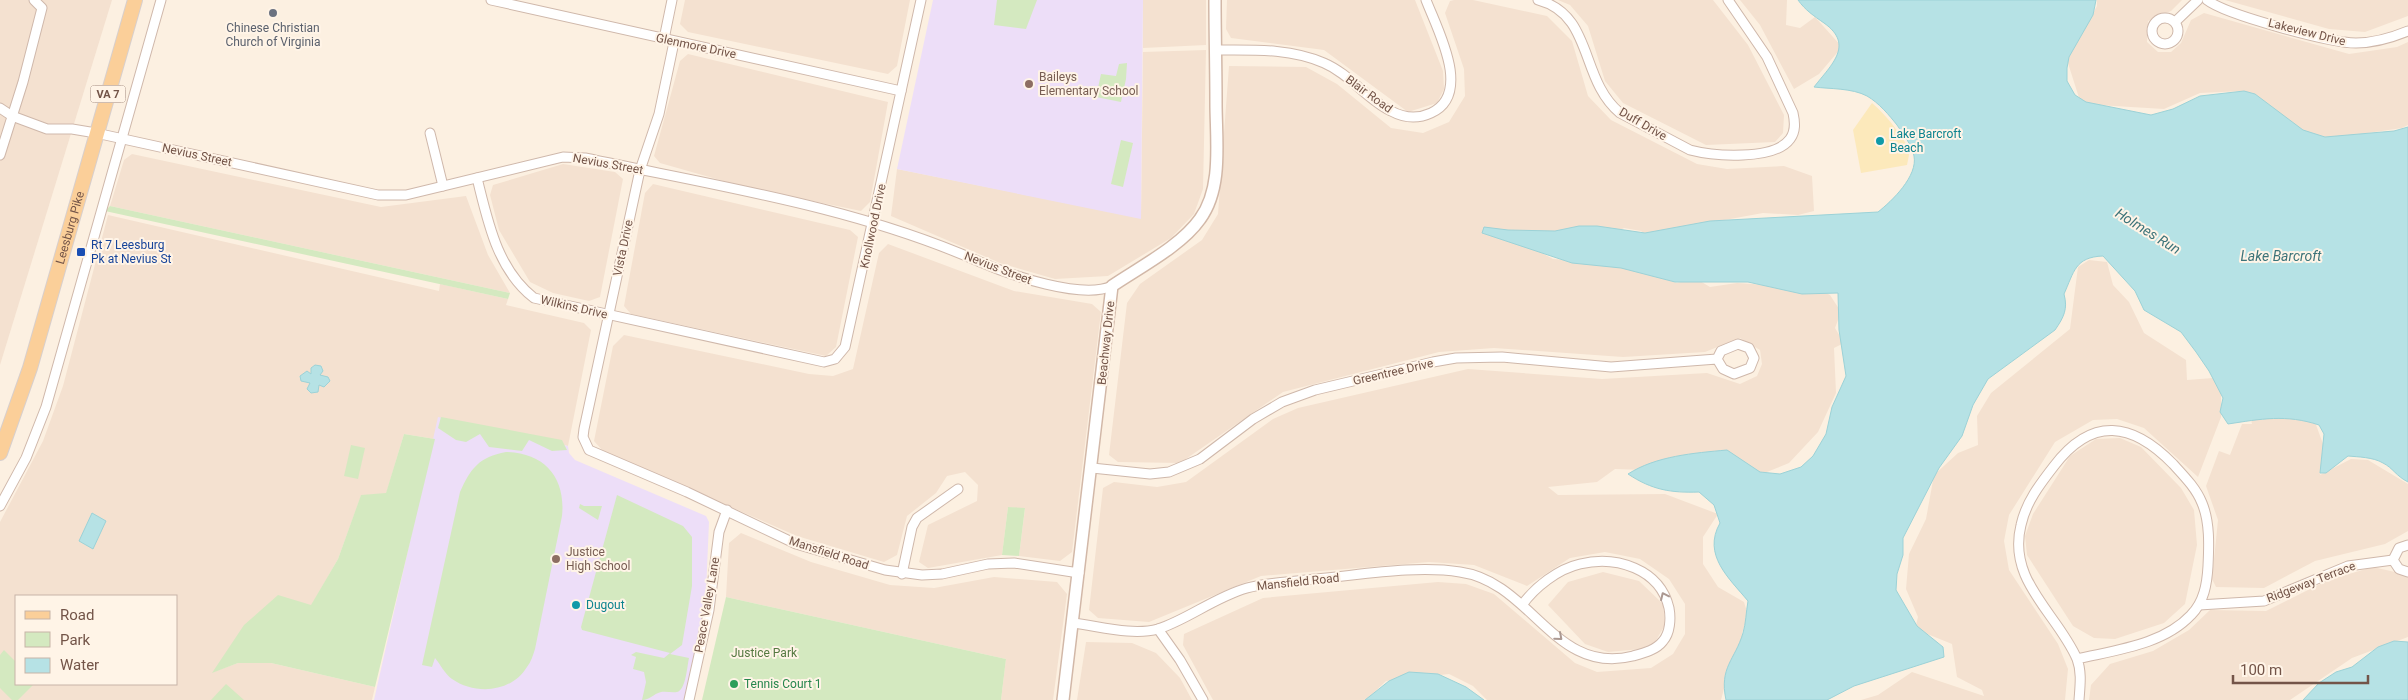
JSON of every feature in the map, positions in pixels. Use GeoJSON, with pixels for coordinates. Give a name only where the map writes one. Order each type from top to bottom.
{"type":"FeatureCollection","features":[{"type":"Feature","properties":{"kind":"main road","name":"Leesburg Pike"},"geometry":{"type":"LineString","coordinates":[[0,453],[30,368],[135,0]]}},
{"type":"Feature","properties":{"kind":"street"},"geometry":{"type":"LineString","coordinates":[[0,155],[42,8],[34,0]]}},
{"type":"Feature","properties":{"kind":"street"},"geometry":{"type":"LineString","coordinates":[[0,506],[26,458],[46,407],[161,0]]}},
{"type":"Feature","properties":{"kind":"street","name":"Glenmore Drive"},"geometry":{"type":"LineString","coordinates":[[491,0],[901,91]]}},
{"type":"Feature","properties":{"kind":"street"},"geometry":{"type":"LineString","coordinates":[[664,39],[672,0]]}},
{"type":"Feature","properties":{"kind":"street","name":"Knollwood Drive"},"geometry":{"type":"LineString","coordinates":[[747,345],[824,362],[840,356],[845,347],[921,0]]}},
{"type":"Feature","properties":{"kind":"street","name":"Beachway Drive"},"geometry":{"type":"LineString","coordinates":[[1063,700],[1092,468],[1112,286],[1180,240],[1200,219],[1207,207],[1214,181],[1215,0]]}},
{"type":"Feature","properties":{"kind":"street","name":"Blair Road"},"geometry":{"type":"LineString","coordinates":[[1216,50],[1285,52],[1314,59],[1338,71],[1390,111],[1411,117],[1421,117],[1442,105],[1450,90],[1452,80],[1448,57],[1426,0]]}},
{"type":"Feature","properties":{"kind":"street","name":"Duff Drive"},"geometry":{"type":"LineString","coordinates":[[1538,0],[1560,10],[1575,27],[1593,77],[1611,105],[1645,127],[1690,150],[1722,156],[1773,150],[1790,140],[1795,128],[1793,113],[1771,65],[1728,0]]}},
{"type":"Feature","properties":{"kind":"street"},"geometry":{"type":"LineString","coordinates":[[2175,22],[2198,0]]}},
{"type":"Feature","properties":{"kind":"street","name":"Lakeview Drive"},"geometry":{"type":"LineString","coordinates":[[2207,0],[2226,10],[2340,42],[2372,42],[2408,30]]}},
{"type":"Feature","properties":{"kind":"street","name":"Vista Drive"},"geometry":{"type":"LineString","coordinates":[[594,453],[585,445],[584,429],[640,170],[659,114],[674,42]]}},
{"type":"Feature","properties":{"kind":"street","name":"Nevius Street"},"geometry":{"type":"LineString","coordinates":[[0,108],[12,116],[47,130],[72,129],[378,195],[406,195],[563,157],[585,158],[873,221],[935,242],[995,269],[1036,283],[1092,290],[1112,286]]}},
{"type":"Feature","properties":{"kind":"street"},"geometry":{"type":"LineString","coordinates":[[430,132],[443,186]]}},
{"type":"Feature","properties":{"kind":"street","name":"Wilkins Drive"},"geometry":{"type":"LineString","coordinates":[[477,178],[493,239],[513,276],[523,289],[540,300],[747,345]]}},
{"type":"Feature","properties":{"kind":"street","name":"Greentree Drive"},"geometry":{"type":"LineString","coordinates":[[1092,468],[1150,474],[1169,472],[1200,459],[1253,419],[1282,402],[1315,390],[1433,362],[1456,358],[1502,357],[1611,367],[1718,359]]}},
{"type":"Feature","properties":{"kind":"street"},"geometry":{"type":"LineString","coordinates":[[2077,659],[2134,645],[2160,636],[2185,621],[2199,604],[2207,583],[2208,530],[2206,515],[2196,491],[2159,450],[2148,441],[2128,432],[2116,430],[2093,433],[2068,449],[2039,485],[2025,510],[2018,541],[2019,557],[2024,576],[2077,659],[2081,678],[2079,700]]}},
{"type":"Feature","properties":{"kind":"street","name":"Mansfield Road"},"geometry":{"type":"LineString","coordinates":[[594,453],[727,510],[796,544],[902,574],[942,574],[997,563],[1079,573]]}},
{"type":"Feature","properties":{"kind":"street"},"geometry":{"type":"LineString","coordinates":[[902,574],[912,527],[917,518],[958,488]]}},
{"type":"Feature","properties":{"kind":"street","name":"Peace Valley Lane"},"geometry":{"type":"LineString","coordinates":[[689,700],[709,610],[719,532],[727,510]]}},
{"type":"Feature","properties":{"kind":"street"},"geometry":{"type":"LineString","coordinates":[[2408,545],[2399,548],[2394,560],[2399,569],[2408,572]]}},
{"type":"Feature","properties":{"kind":"street","name":"Mansfield Road"},"geometry":{"type":"LineString","coordinates":[[1073,623],[1138,631],[1158,629],[1204,606],[1250,587],[1428,570],[1464,572],[1483,579],[1505,591],[1569,646],[1585,656],[1601,660],[1624,658],[1656,648],[1664,640],[1670,615],[1667,599],[1658,584],[1643,571],[1622,562],[1600,560],[1578,564],[1564,571],[1531,592],[1522,605]]}},
{"type":"Feature","properties":{"kind":"street","name":"Ridgeway Terrace"},"geometry":{"type":"LineString","coordinates":[[2199,604],[2264,601],[2348,566],[2394,560]]}},
{"type":"Feature","properties":{"kind":"street"},"geometry":{"type":"LineString","coordinates":[[1158,629],[1180,660],[1203,700]]}},
{"type":"Feature","properties":{"kind":"shaded area"},"geometry":{"type":"Polygon","coordinates":[[[0,0],[112,0],[0,365],[0,0]]]}},
{"type":"Feature","properties":{"kind":"shaded area"},"geometry":{"type":"Polygon","coordinates":[[[685,0],[910,0],[897,66],[888,74],[688,32],[680,24],[685,0]]]}},
{"type":"Feature","properties":{"kind":"shaded area","name":"Baileys Elementary School"},"geometry":{"type":"Polygon","coordinates":[[[933,0],[1143,0],[1141,219],[897,169],[933,0]]]}},
{"type":"Feature","properties":{"kind":"shaded area"},"geometry":{"type":"Polygon","coordinates":[[[1143,0],[1206,0],[1206,45],[1143,48],[1143,0]]]}},
{"type":"Feature","properties":{"kind":"shaded area"},"geometry":{"type":"Polygon","coordinates":[[[1227,0],[1415,0],[1443,71],[1444,89],[1437,103],[1408,112],[1324,50],[1231,38],[1226,29],[1227,0]]]}},
{"type":"Feature","properties":{"kind":"shaded area"},"geometry":{"type":"Polygon","coordinates":[[[1473,0],[1547,16],[1572,41],[1588,96],[1611,120],[1697,164],[1727,169],[1784,166],[1812,176],[1814,211],[1798,215],[1763,213],[1681,228],[1651,240],[1641,231],[1624,228],[1608,236],[1516,239],[1553,259],[1609,263],[1677,283],[1695,278],[1710,287],[1737,283],[1816,288],[1830,295],[1841,312],[1835,328],[1844,343],[1834,348],[1836,393],[1818,432],[1789,463],[1762,474],[1679,465],[1665,459],[1644,470],[1615,469],[1597,482],[1548,487],[1558,495],[1665,494],[1718,514],[1703,537],[1703,564],[1718,587],[1744,602],[1748,615],[1742,633],[1745,655],[1729,670],[1721,700],[1487,700],[1473,686],[1449,674],[1386,681],[1366,700],[1213,700],[1183,645],[1184,634],[1263,598],[1438,582],[1466,584],[1494,594],[1575,663],[1597,672],[1651,668],[1673,654],[1685,634],[1685,604],[1669,579],[1640,559],[1605,552],[1570,558],[1527,586],[1474,565],[1429,562],[1261,576],[1149,622],[1098,618],[1089,610],[1103,488],[1114,482],[1157,487],[1186,482],[1273,419],[1298,408],[1468,369],[1602,379],[1707,373],[1740,384],[1757,376],[1762,364],[1760,350],[1740,338],[1705,352],[1623,357],[1494,348],[1439,352],[1283,392],[1180,463],[1118,462],[1109,455],[1127,303],[1140,284],[1202,240],[1218,214],[1229,66],[1306,67],[1337,84],[1391,128],[1423,133],[1449,122],[1465,96],[1464,69],[1445,13],[1450,1],[1473,0]]]}},
{"type":"Feature","properties":{"kind":"shaded area"},"geometry":{"type":"Polygon","coordinates":[[[1558,0],[1713,0],[1748,45],[1784,115],[1783,133],[1775,142],[1706,145],[1623,103],[1605,81],[1588,26],[1570,5],[1558,0]]]}},
{"type":"Feature","properties":{"kind":"shaded area"},"geometry":{"type":"Polygon","coordinates":[[[1740,0],[1787,0],[1786,25],[1800,28],[1815,17],[1842,47],[1819,74],[1794,89],[1760,25],[1740,0]]]}},
{"type":"Feature","properties":{"kind":"shaded area"},"geometry":{"type":"Polygon","coordinates":[[[2097,0],[2182,0],[2171,11],[2148,21],[2147,42],[2158,52],[2171,52],[2181,43],[2191,20],[2204,13],[2349,54],[2397,47],[2408,42],[2408,125],[2402,128],[2327,139],[2303,131],[2243,91],[2200,93],[2164,109],[2081,104],[2067,60],[2097,6],[2097,0]]]}},
{"type":"Feature","properties":{"kind":"shaded area"},"geometry":{"type":"Polygon","coordinates":[[[2225,0],[2408,0],[2408,16],[2365,32],[2329,29],[2225,0]]]}},
{"type":"Feature","properties":{"kind":"shaded area"},"geometry":{"type":"Polygon","coordinates":[[[1206,50],[1203,189],[1194,214],[1171,238],[1108,276],[1055,279],[1000,263],[891,216],[897,169],[1141,218],[1143,52],[1206,50]]]}},
{"type":"Feature","properties":{"kind":"shaded area"},"geometry":{"type":"Polygon","coordinates":[[[688,54],[888,102],[870,202],[861,211],[741,186],[660,163],[654,156],[680,61],[688,54]]]}},
{"type":"Feature","properties":{"kind":"shaded area"},"geometry":{"type":"Polygon","coordinates":[[[132,154],[381,207],[466,196],[488,255],[510,293],[110,206],[124,160],[132,154]]]}},
{"type":"Feature","properties":{"kind":"shaded area"},"geometry":{"type":"Polygon","coordinates":[[[563,164],[615,172],[623,179],[600,297],[589,301],[553,293],[530,282],[499,230],[490,195],[493,185],[563,164]]]}},
{"type":"Feature","properties":{"kind":"shaded area"},"geometry":{"type":"Polygon","coordinates":[[[653,184],[850,230],[858,237],[836,347],[826,356],[631,314],[624,306],[645,193],[653,184]]]}},
{"type":"Feature","properties":{"kind":"shaded area"},"geometry":{"type":"Polygon","coordinates":[[[108,215],[439,291],[440,284],[508,299],[506,305],[584,323],[591,330],[568,446],[441,418],[435,439],[404,434],[386,494],[361,496],[338,559],[311,606],[213,672],[238,663],[271,663],[375,687],[372,700],[0,700],[0,522],[43,441],[63,386],[108,215]]]}},
{"type":"Feature","properties":{"kind":"shaded area"},"geometry":{"type":"Polygon","coordinates":[[[888,244],[1014,291],[1092,304],[1101,312],[1072,552],[1060,561],[1019,556],[1025,509],[1008,507],[1002,555],[928,568],[919,562],[928,525],[977,501],[978,485],[965,472],[947,476],[936,493],[907,516],[897,555],[884,562],[797,536],[603,451],[594,441],[613,346],[624,335],[809,374],[833,376],[853,369],[879,253],[888,244]]]}},
{"type":"Feature","properties":{"kind":"shaded area"},"geometry":{"type":"Polygon","coordinates":[[[2089,260],[2107,262],[2113,285],[2129,302],[2144,333],[2186,360],[2187,380],[2213,378],[2221,385],[2221,417],[2198,477],[2144,428],[2117,419],[2093,420],[2055,442],[2009,515],[2004,541],[2009,570],[2058,644],[2068,669],[2065,700],[1861,700],[1878,695],[1912,672],[1984,696],[1982,690],[1957,677],[1952,644],[1915,629],[1918,617],[1906,589],[1909,554],[1926,519],[1934,475],[1958,453],[1978,445],[1977,416],[1991,393],[2070,329],[2078,267],[2089,260]]]}},
{"type":"Feature","properties":{"kind":"shaded area"},"geometry":{"type":"Polygon","coordinates":[[[2274,416],[2315,422],[2323,444],[2320,475],[2351,459],[2368,460],[2408,484],[2408,531],[2385,544],[2315,561],[2264,588],[2216,587],[2212,579],[2218,520],[2206,486],[2219,451],[2230,455],[2242,424],[2252,424],[2251,420],[2274,416]]]}},
{"type":"Feature","properties":{"kind":"shaded area","name":"Justice High School"},"geometry":{"type":"Polygon","coordinates":[[[438,417],[568,446],[569,453],[575,460],[706,516],[709,522],[706,592],[716,595],[692,700],[374,700],[438,417]]]}},
{"type":"Feature","properties":{"kind":"shaded area"},"geometry":{"type":"Polygon","coordinates":[[[2120,438],[2141,447],[2181,488],[2194,510],[2197,545],[2185,604],[2164,623],[2115,639],[2094,638],[2073,626],[2027,555],[2025,536],[2033,514],[2070,456],[2096,439],[2120,438]]]}},
{"type":"Feature","properties":{"kind":"shaded area"},"geometry":{"type":"Polygon","coordinates":[[[741,533],[811,562],[890,585],[934,588],[994,577],[1057,582],[1067,594],[1053,700],[1001,700],[1006,659],[726,597],[729,543],[741,533]]]}},
{"type":"Feature","properties":{"kind":"shaded area"},"geometry":{"type":"Polygon","coordinates":[[[2373,567],[2408,575],[2408,637],[2352,658],[2290,700],[2089,700],[2091,685],[2110,664],[2153,651],[2189,630],[2210,610],[2266,611],[2328,580],[2373,567]]]}},
{"type":"Feature","properties":{"kind":"shaded area"},"geometry":{"type":"Polygon","coordinates":[[[1603,572],[1639,581],[1663,604],[1665,625],[1655,642],[1641,649],[1608,652],[1585,644],[1548,605],[1568,582],[1603,572]]]}},
{"type":"Feature","properties":{"kind":"shaded area"},"geometry":{"type":"Polygon","coordinates":[[[1086,642],[1132,643],[1156,653],[1180,678],[1192,700],[1077,700],[1086,642]]]}},
{"type":"Feature","properties":{"kind":"green space"},"geometry":{"type":"Polygon","coordinates":[[[997,0],[1037,0],[1026,29],[994,25],[997,0]]]}},
{"type":"Feature","properties":{"kind":"green space"},"geometry":{"type":"Polygon","coordinates":[[[1127,63],[1121,102],[1096,97],[1101,74],[1116,76],[1119,64],[1127,63]]]}},
{"type":"Feature","properties":{"kind":"green space"},"geometry":{"type":"Polygon","coordinates":[[[1121,140],[1133,143],[1123,187],[1111,184],[1121,140]]]}},
{"type":"Feature","properties":{"kind":"green space"},"geometry":{"type":"Polygon","coordinates":[[[110,206],[510,293],[508,299],[105,211],[110,206]]]}},
{"type":"Feature","properties":{"kind":"green space"},"geometry":{"type":"Polygon","coordinates":[[[441,417],[562,440],[567,450],[552,451],[529,440],[522,451],[489,447],[480,434],[466,442],[456,440],[438,428],[441,417]]]}},
{"type":"Feature","properties":{"kind":"green space"},"geometry":{"type":"Polygon","coordinates":[[[404,434],[435,439],[375,687],[271,663],[238,663],[212,673],[244,625],[278,595],[311,605],[338,559],[361,495],[386,493],[404,434]]]}},
{"type":"Feature","properties":{"kind":"green space"},"geometry":{"type":"Polygon","coordinates":[[[351,445],[365,448],[358,479],[344,476],[351,445]]]}},
{"type":"Feature","properties":{"kind":"green space"},"geometry":{"type":"Polygon","coordinates":[[[506,452],[520,453],[532,457],[550,470],[560,490],[562,516],[531,661],[520,676],[512,682],[492,689],[471,688],[452,679],[435,658],[432,667],[422,665],[460,492],[468,476],[477,465],[489,457],[506,452]]]}},
{"type":"Feature","properties":{"kind":"green space"},"geometry":{"type":"Polygon","coordinates":[[[617,495],[683,526],[692,537],[692,586],[682,645],[670,654],[689,658],[684,682],[677,692],[661,692],[645,700],[642,700],[646,682],[644,672],[633,669],[636,657],[631,655],[636,652],[664,658],[670,653],[582,630],[581,627],[617,495]]]}},
{"type":"Feature","properties":{"kind":"green space"},"geometry":{"type":"Polygon","coordinates":[[[580,504],[584,506],[602,506],[598,520],[579,508],[580,504]]]}},
{"type":"Feature","properties":{"kind":"green space"},"geometry":{"type":"Polygon","coordinates":[[[1008,507],[1025,508],[1019,556],[1002,555],[1008,507]]]}},
{"type":"Feature","properties":{"kind":"green space","name":"Justice Park"},"geometry":{"type":"Polygon","coordinates":[[[726,597],[1006,659],[1001,700],[702,700],[726,597]]]}},
{"type":"Feature","properties":{"kind":"green space"},"geometry":{"type":"Polygon","coordinates":[[[4,650],[15,661],[15,685],[33,685],[18,700],[12,700],[0,688],[0,655],[4,650]]]}},
{"type":"Feature","properties":{"kind":"green space"},"geometry":{"type":"Polygon","coordinates":[[[226,684],[244,700],[211,700],[226,684]]]}},
{"type":"Feature","properties":{"kind":"sand","name":"Lake Barcroft Beach"},"geometry":{"type":"Polygon","coordinates":[[[1872,103],[1893,125],[1910,150],[1907,165],[1861,173],[1853,130],[1872,103]]]}},
{"type":"Feature","properties":{"kind":"water","name":"Lake Barcroft"},"geometry":{"type":"Polygon","coordinates":[[[1798,0],[2096,0],[2093,15],[2069,57],[2067,68],[2067,81],[2075,95],[2086,102],[2151,115],[2173,109],[2200,96],[2244,91],[2255,94],[2303,130],[2325,137],[2394,131],[2408,127],[2408,482],[2383,463],[2361,457],[2348,456],[2326,473],[2320,473],[2324,434],[2319,425],[2284,419],[2263,419],[2228,424],[2220,412],[2223,398],[2209,371],[2181,332],[2144,310],[2135,291],[2103,256],[2086,259],[2077,267],[2070,279],[2064,294],[2066,304],[2064,313],[2055,330],[1988,379],[1973,405],[1962,436],[1939,468],[1903,538],[1903,555],[1897,574],[1896,590],[1917,626],[1943,647],[1944,657],[1854,686],[1827,700],[1726,700],[1724,689],[1726,671],[1743,633],[1748,601],[1726,575],[1716,556],[1715,535],[1720,523],[1714,505],[1699,492],[1679,492],[1654,487],[1628,474],[1663,459],[1727,450],[1760,472],[1780,474],[1801,467],[1813,456],[1826,434],[1832,407],[1846,376],[1839,330],[1838,293],[1802,294],[1748,282],[1675,282],[1621,268],[1572,263],[1482,233],[1484,227],[1508,230],[1555,231],[1579,226],[1597,226],[1645,233],[1710,221],[1878,212],[1897,195],[1908,180],[1914,164],[1913,152],[1897,125],[1884,109],[1867,96],[1841,89],[1814,87],[1837,55],[1838,39],[1833,31],[1807,10],[1798,0]]]}},
{"type":"Feature","properties":{"kind":"water"},"geometry":{"type":"Polygon","coordinates":[[[315,365],[321,366],[323,371],[320,375],[328,377],[330,381],[324,387],[319,385],[318,392],[311,393],[307,389],[310,383],[301,381],[300,376],[307,371],[311,374],[311,368],[315,365]]]}},
{"type":"Feature","properties":{"kind":"water"},"geometry":{"type":"Polygon","coordinates":[[[92,513],[106,521],[93,549],[79,541],[92,513]]]}},
{"type":"Feature","properties":{"kind":"water"},"geometry":{"type":"Polygon","coordinates":[[[2394,641],[2408,642],[2408,700],[2303,700],[2319,683],[2336,672],[2352,667],[2378,647],[2394,641]]]}},
{"type":"Feature","properties":{"kind":"water"},"geometry":{"type":"Polygon","coordinates":[[[1409,672],[1438,674],[1466,687],[1484,700],[1365,700],[1389,681],[1409,672]]]}},
{"type":"Feature","properties":{"kind":"place","name":"Chinese Christian Church of Virginia"},"geometry":{"type":"Point","coordinates":[273,13]}},
{"type":"Feature","properties":{"kind":"place","name":"Baileys Elementary School"},"geometry":{"type":"Point","coordinates":[1029,84]}},
{"type":"Feature","properties":{"kind":"place","name":"Lake Barcroft Beach"},"geometry":{"type":"Point","coordinates":[1880,141]}},
{"type":"Feature","properties":{"kind":"place","name":"Rt 7 Leesburg Pk at Nevius St"},"geometry":{"type":"Point","coordinates":[81,252]}},
{"type":"Feature","properties":{"kind":"place","name":"Justice High School"},"geometry":{"type":"Point","coordinates":[556,559]}},
{"type":"Feature","properties":{"kind":"place","name":"Dugout"},"geometry":{"type":"Point","coordinates":[576,605]}},
{"type":"Feature","properties":{"kind":"place","name":"Tennis Court 1"},"geometry":{"type":"Point","coordinates":[734,684]}},
{"type":"Feature","properties":{"kind":"water label","name":"Holmes Run"},"geometry":{"type":"Point","coordinates":[2148,231]}}]}
